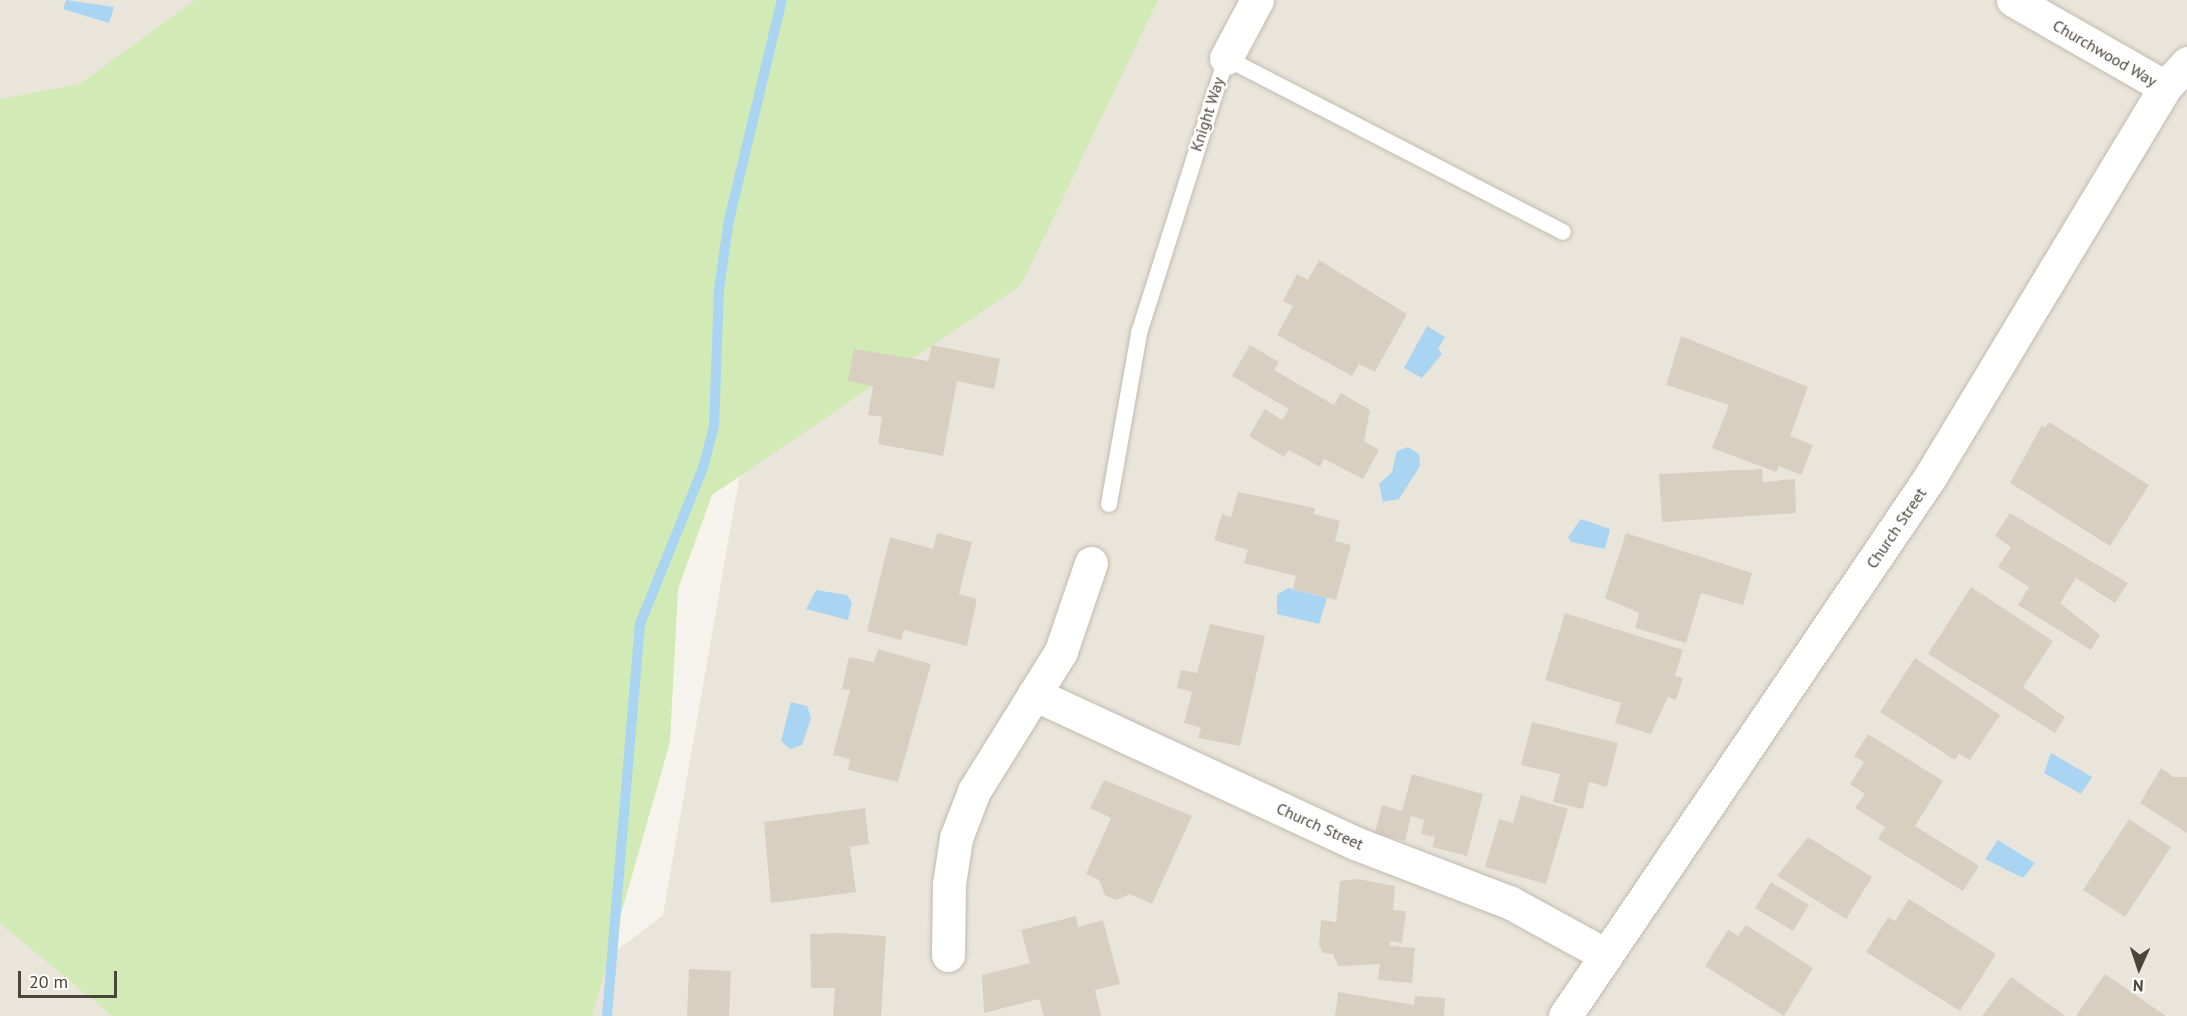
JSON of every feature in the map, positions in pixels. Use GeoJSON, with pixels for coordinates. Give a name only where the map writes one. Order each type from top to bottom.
{"type":"FeatureCollection","features":[{"type":"Feature","properties":{"kind":"street"},"geometry":{"type":"LineString","coordinates":[[1226,58],[1257,0]]}},
{"type":"Feature","properties":{"kind":"street","name":"Churchwood Way"},"geometry":{"type":"LineString","coordinates":[[2013,0],[2165,87]]}},
{"type":"Feature","properties":{"kind":"street","name":"Church Street"},"geometry":{"type":"LineString","coordinates":[[1565,1016],[1930,477],[2165,87],[2187,63]]}},
{"type":"Feature","properties":{"kind":"street"},"geometry":{"type":"LineString","coordinates":[[948,956],[949,884],[956,838],[974,791],[1034,694],[1077,615],[1091,563]]}},
{"type":"Feature","properties":{"kind":"street","name":"Church Street"},"geometry":{"type":"LineString","coordinates":[[1034,694],[1355,843],[1509,902],[1606,955]]}},
{"type":"Feature","properties":{"kind":"lane","name":"Knight Way"},"geometry":{"type":"LineString","coordinates":[[1109,504],[1139,333],[1226,58],[1563,232]]}},
{"type":"Feature","properties":{"kind":"shaded area"},"geometry":{"type":"Polygon","coordinates":[[[0,0],[217,0],[97,95],[0,109],[0,0]]]}},
{"type":"Feature","properties":{"kind":"shaded area"},"geometry":{"type":"Polygon","coordinates":[[[871,0],[2187,0],[2187,1016],[532,1016],[663,915],[744,451],[871,0]]]}},
{"type":"Feature","properties":{"kind":"shaded area"},"geometry":{"type":"Polygon","coordinates":[[[0,843],[274,1016],[0,1016],[0,843]]]}},
{"type":"Feature","properties":{"kind":"green space"},"geometry":{"type":"Polygon","coordinates":[[[195,0],[1158,0],[1021,285],[712,495],[678,589],[670,742],[592,1016],[112,1016],[0,923],[0,99],[80,84],[195,0]]]}},
{"type":"Feature","properties":{"kind":"water"},"geometry":{"type":"Polygon","coordinates":[[[66,0],[114,7],[109,23],[63,9],[66,0]]]}},
{"type":"Feature","properties":{"kind":"water"},"geometry":{"type":"Polygon","coordinates":[[[1427,326],[1445,337],[1438,349],[1442,354],[1422,378],[1404,368],[1427,326]]]}},
{"type":"Feature","properties":{"kind":"water"},"geometry":{"type":"Polygon","coordinates":[[[1408,447],[1419,454],[1420,466],[1399,499],[1383,502],[1379,484],[1392,472],[1397,451],[1408,447]]]}},
{"type":"Feature","properties":{"kind":"water"},"geometry":{"type":"Polygon","coordinates":[[[1581,519],[1610,529],[1605,549],[1571,542],[1568,537],[1581,519]]]}},
{"type":"Feature","properties":{"kind":"water"},"geometry":{"type":"Polygon","coordinates":[[[1288,588],[1327,598],[1319,624],[1277,614],[1277,595],[1288,588]]]}},
{"type":"Feature","properties":{"kind":"water"},"geometry":{"type":"Polygon","coordinates":[[[816,590],[847,595],[852,603],[848,620],[806,609],[816,590]]]}},
{"type":"Feature","properties":{"kind":"water"},"geometry":{"type":"Polygon","coordinates":[[[791,702],[807,706],[811,718],[802,745],[790,749],[781,741],[791,702]]]}},
{"type":"Feature","properties":{"kind":"water"},"geometry":{"type":"Polygon","coordinates":[[[2051,753],[2092,777],[2081,794],[2044,773],[2051,753]]]}},
{"type":"Feature","properties":{"kind":"water"},"geometry":{"type":"Polygon","coordinates":[[[1998,840],[2035,863],[2023,878],[1985,859],[1998,840]]]}},
{"type":"Feature","properties":{"kind":"building"},"geometry":{"type":"Polygon","coordinates":[[[1319,260],[1407,314],[1375,372],[1359,364],[1352,376],[1277,335],[1293,306],[1283,301],[1297,274],[1308,280],[1319,260]]]}},
{"type":"Feature","properties":{"kind":"building"},"geometry":{"type":"Polygon","coordinates":[[[1681,336],[1808,387],[1790,436],[1813,445],[1801,475],[1779,466],[1776,472],[1712,448],[1729,405],[1666,385],[1681,336]]]}},
{"type":"Feature","properties":{"kind":"building"},"geometry":{"type":"Polygon","coordinates":[[[932,345],[1000,359],[994,389],[957,381],[943,456],[878,444],[882,417],[868,415],[873,386],[848,381],[854,349],[928,361],[932,345]]]}},
{"type":"Feature","properties":{"kind":"building"},"geometry":{"type":"Polygon","coordinates":[[[1250,345],[1279,362],[1274,370],[1334,405],[1341,393],[1370,410],[1364,441],[1379,450],[1363,479],[1324,459],[1320,467],[1289,450],[1284,457],[1249,436],[1265,409],[1282,420],[1289,409],[1232,376],[1250,345]]]}},
{"type":"Feature","properties":{"kind":"building"},"geometry":{"type":"Polygon","coordinates":[[[2049,422],[2149,485],[2110,546],[2010,483],[2042,425],[2045,428],[2049,422]]]}},
{"type":"Feature","properties":{"kind":"building"},"geometry":{"type":"Polygon","coordinates":[[[1762,469],[1763,482],[1795,479],[1796,513],[1662,522],[1659,474],[1762,469]]]}},
{"type":"Feature","properties":{"kind":"building"},"geometry":{"type":"Polygon","coordinates":[[[1238,492],[1315,508],[1314,514],[1340,521],[1335,541],[1351,545],[1336,600],[1293,589],[1296,576],[1244,563],[1248,550],[1214,540],[1222,514],[1231,517],[1238,492]]]}},
{"type":"Feature","properties":{"kind":"building"},"geometry":{"type":"Polygon","coordinates":[[[2010,513],[2128,583],[2115,603],[2076,578],[2060,603],[2100,635],[2091,650],[2018,605],[2029,587],[1998,567],[2011,547],[1995,536],[2010,513]]]}},
{"type":"Feature","properties":{"kind":"building"},"geometry":{"type":"Polygon","coordinates":[[[937,533],[972,542],[959,594],[977,599],[967,646],[904,630],[901,640],[867,631],[890,537],[933,549],[937,533]]]}},
{"type":"Feature","properties":{"kind":"building"},"geometry":{"type":"Polygon","coordinates":[[[1626,533],[1752,573],[1743,605],[1701,593],[1686,643],[1635,628],[1639,613],[1605,598],[1626,533]]]}},
{"type":"Feature","properties":{"kind":"building"},"geometry":{"type":"Polygon","coordinates":[[[1971,587],[2053,641],[2023,687],[2065,717],[2055,733],[1928,654],[1971,587]]]}},
{"type":"Feature","properties":{"kind":"building"},"geometry":{"type":"Polygon","coordinates":[[[1565,613],[1683,650],[1675,676],[1683,678],[1676,700],[1668,697],[1651,734],[1615,723],[1621,703],[1545,680],[1565,613]]]}},
{"type":"Feature","properties":{"kind":"building"},"geometry":{"type":"Polygon","coordinates":[[[1210,624],[1265,636],[1240,746],[1198,738],[1201,728],[1184,723],[1192,692],[1177,688],[1181,670],[1197,673],[1210,624]]]}},
{"type":"Feature","properties":{"kind":"building"},"geometry":{"type":"Polygon","coordinates":[[[878,649],[931,664],[898,782],[848,770],[850,759],[833,755],[850,690],[842,689],[849,657],[874,662],[878,649]]]}},
{"type":"Feature","properties":{"kind":"building"},"geometry":{"type":"Polygon","coordinates":[[[1915,658],[2000,715],[1970,760],[1959,754],[1955,760],[1880,712],[1915,658]]]}},
{"type":"Feature","properties":{"kind":"building"},"geometry":{"type":"Polygon","coordinates":[[[1532,722],[1618,743],[1607,787],[1589,782],[1583,809],[1553,802],[1560,774],[1521,765],[1532,722]]]}},
{"type":"Feature","properties":{"kind":"building"},"geometry":{"type":"Polygon","coordinates":[[[1868,734],[1943,781],[1915,826],[1979,866],[1963,891],[1878,839],[1885,827],[1855,808],[1865,794],[1850,784],[1864,762],[1854,756],[1868,734]]]}},
{"type":"Feature","properties":{"kind":"building"},"geometry":{"type":"Polygon","coordinates":[[[2161,768],[2174,777],[2187,777],[2187,833],[2140,803],[2161,768]]]}},
{"type":"Feature","properties":{"kind":"building"},"geometry":{"type":"Polygon","coordinates":[[[1412,774],[1483,794],[1467,856],[1432,847],[1435,837],[1421,834],[1424,820],[1411,816],[1405,841],[1375,833],[1382,805],[1402,811],[1412,774]]]}},
{"type":"Feature","properties":{"kind":"building"},"geometry":{"type":"Polygon","coordinates":[[[1104,780],[1192,816],[1152,904],[1130,894],[1116,900],[1105,895],[1099,880],[1086,874],[1111,818],[1090,808],[1104,780]]]}},
{"type":"Feature","properties":{"kind":"building"},"geometry":{"type":"Polygon","coordinates":[[[1521,795],[1568,809],[1546,884],[1485,867],[1499,819],[1513,823],[1521,795]]]}},
{"type":"Feature","properties":{"kind":"building"},"geometry":{"type":"Polygon","coordinates":[[[865,808],[869,844],[850,847],[856,892],[771,903],[764,822],[865,808]]]}},
{"type":"Feature","properties":{"kind":"building"},"geometry":{"type":"Polygon","coordinates":[[[2129,819],[2171,847],[2125,917],[2083,890],[2129,819]]]}},
{"type":"Feature","properties":{"kind":"building"},"geometry":{"type":"Polygon","coordinates":[[[1808,837],[1872,877],[1846,919],[1777,876],[1808,837]]]}},
{"type":"Feature","properties":{"kind":"building"},"geometry":{"type":"Polygon","coordinates":[[[1358,879],[1395,886],[1393,910],[1406,911],[1402,943],[1390,941],[1390,946],[1415,948],[1412,983],[1378,980],[1380,964],[1338,966],[1333,954],[1323,953],[1319,945],[1321,920],[1336,922],[1340,881],[1358,879]]]}},
{"type":"Feature","properties":{"kind":"building"},"geometry":{"type":"Polygon","coordinates":[[[1771,882],[1809,905],[1793,931],[1755,908],[1771,882]]]}},
{"type":"Feature","properties":{"kind":"building"},"geometry":{"type":"Polygon","coordinates":[[[1909,899],[1996,954],[1960,1011],[1866,952],[1888,917],[1895,921],[1909,899]]]}},
{"type":"Feature","properties":{"kind":"building"},"geometry":{"type":"Polygon","coordinates":[[[1076,916],[1078,927],[1103,920],[1120,984],[1095,990],[1101,1016],[1044,1016],[1039,999],[984,1013],[982,975],[1030,963],[1021,930],[1076,916]]]}},
{"type":"Feature","properties":{"kind":"building"},"geometry":{"type":"Polygon","coordinates":[[[1746,925],[1813,968],[1784,1016],[1705,966],[1728,930],[1738,936],[1746,925]]]}},
{"type":"Feature","properties":{"kind":"building"},"geometry":{"type":"Polygon","coordinates":[[[810,934],[886,936],[881,1016],[833,1016],[835,988],[811,988],[810,934]]]}},
{"type":"Feature","properties":{"kind":"building"},"geometry":{"type":"Polygon","coordinates":[[[689,969],[731,971],[729,1016],[687,1016],[689,969]]]}},
{"type":"Feature","properties":{"kind":"building"},"geometry":{"type":"Polygon","coordinates":[[[2105,974],[2166,1016],[2076,1016],[2105,974]]]}},
{"type":"Feature","properties":{"kind":"building"},"geometry":{"type":"Polygon","coordinates":[[[2011,977],[2065,1016],[1982,1016],[2011,977]]]}},
{"type":"Feature","properties":{"kind":"building"},"geometry":{"type":"Polygon","coordinates":[[[1338,992],[1414,1005],[1415,996],[1445,998],[1444,1016],[1335,1016],[1338,992]]]}},
{"type":"Feature","properties":{"kind":"waterway"},"geometry":{"type":"LineString","coordinates":[[607,1016],[640,624],[703,468],[714,426],[719,289],[729,220],[782,0]]}}]}
